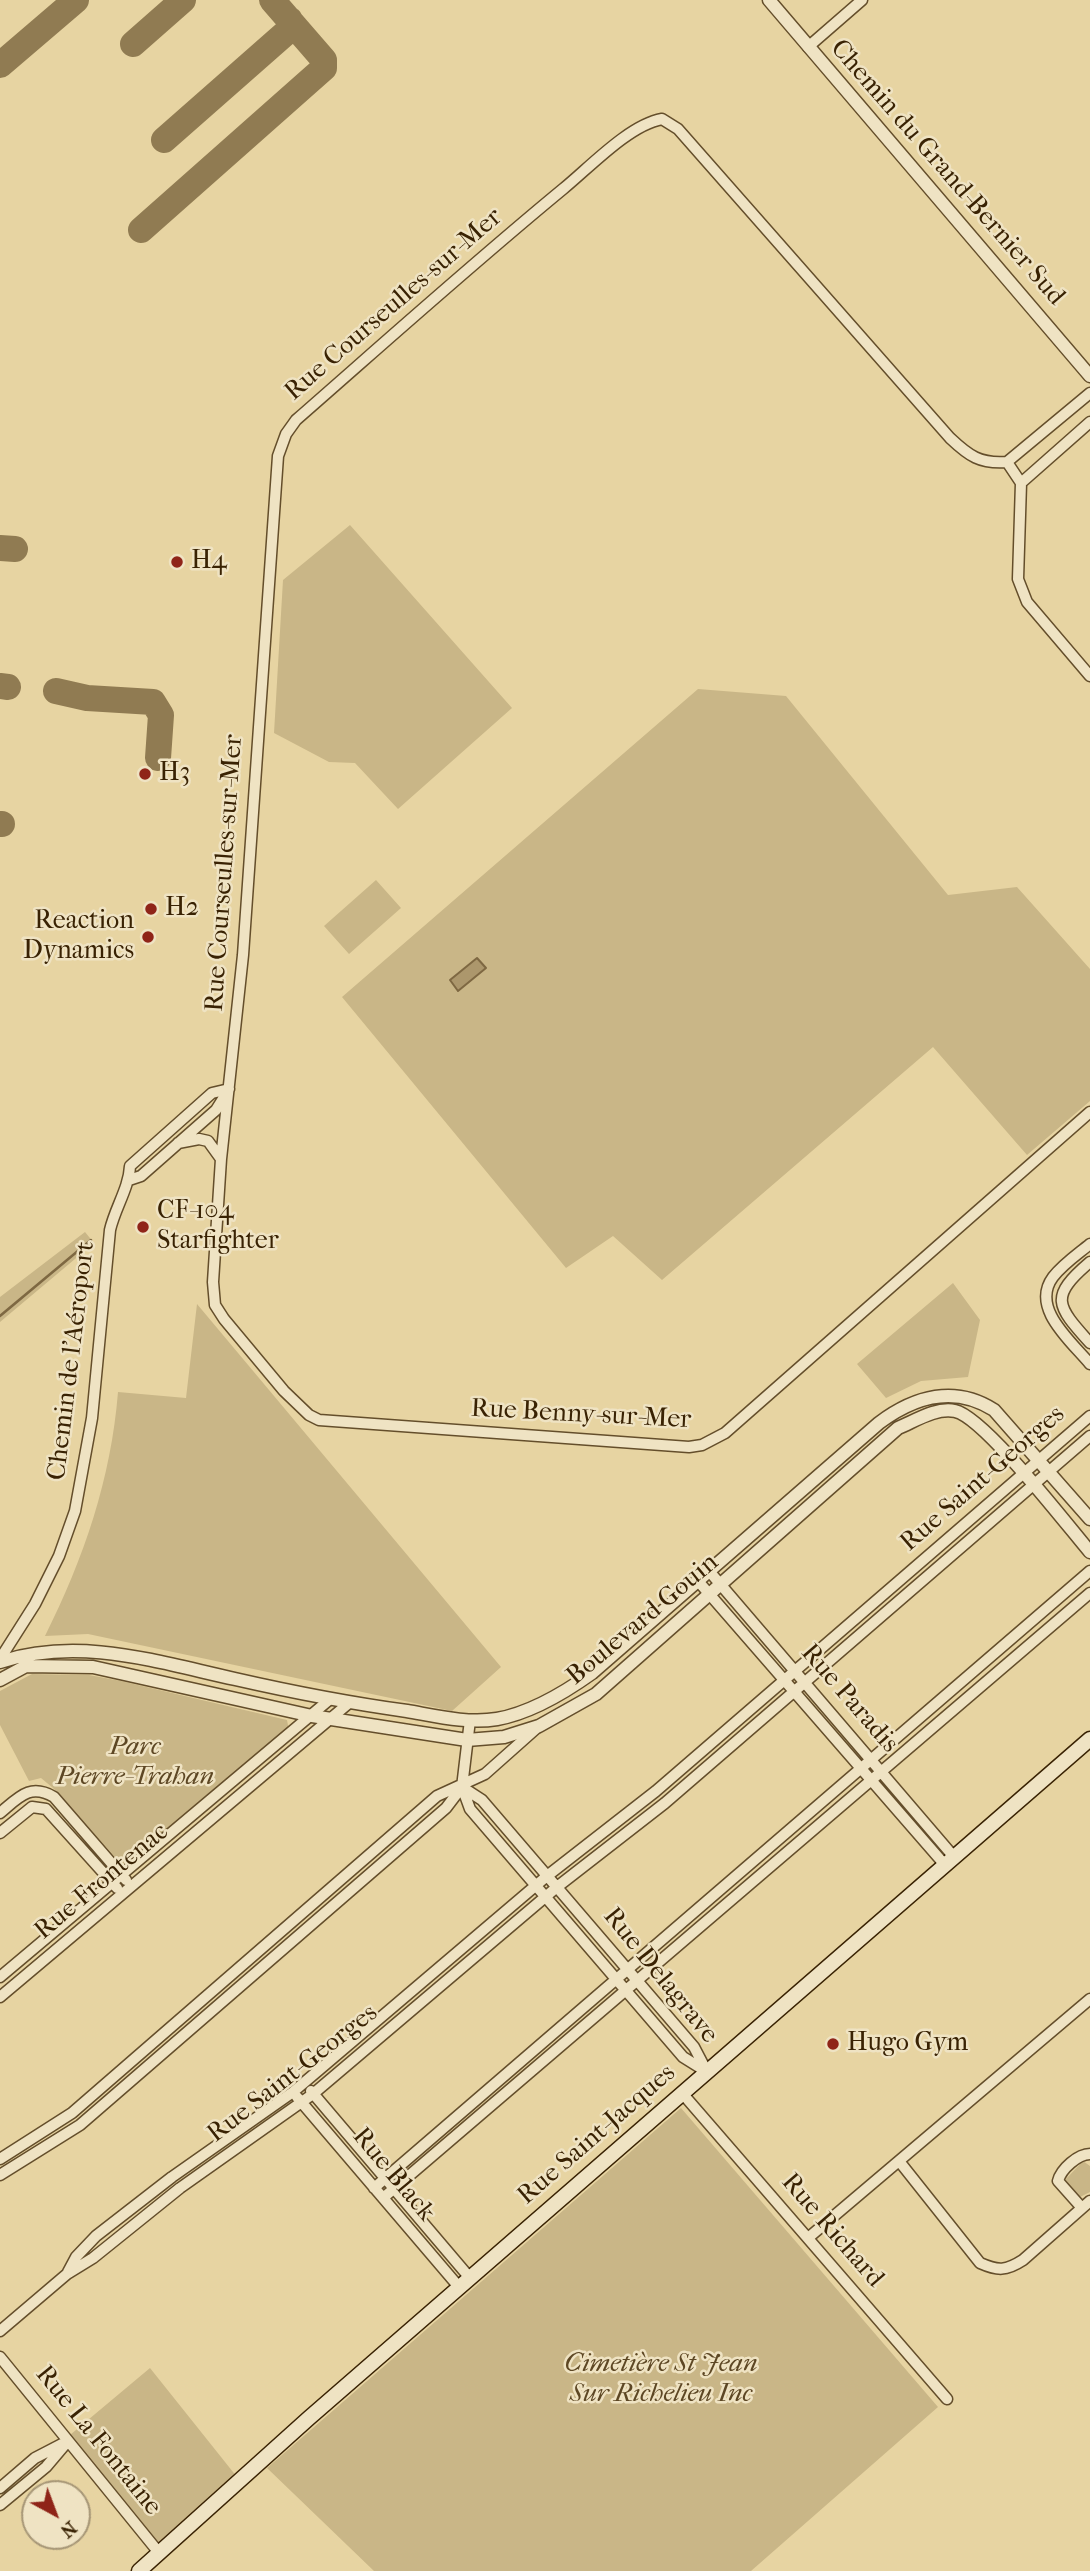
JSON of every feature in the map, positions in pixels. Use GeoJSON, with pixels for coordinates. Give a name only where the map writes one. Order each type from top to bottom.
{"type":"FeatureCollection","features":[{"type":"Feature","properties":{"kind":"main road","name":"Rue Saint-Jacques"},"geometry":{"type":"LineString","coordinates":[[139,2571],[309,2418],[1090,1739]]}},
{"type":"Feature","properties":{"kind":"street","name":"Chemin du Grand-Bernier Sud"},"geometry":{"type":"LineString","coordinates":[[769,0],[1090,376]]}},
{"type":"Feature","properties":{"kind":"street"},"geometry":{"type":"LineString","coordinates":[[808,47],[862,0]]}},
{"type":"Feature","properties":{"kind":"street","name":"Rue Courseulles-sur-Mer"},"geometry":{"type":"LineString","coordinates":[[229,1089],[244,931],[278,456],[286,434],[296,420],[477,261],[645,122],[662,119],[678,129],[964,451],[985,464],[1007,462]]}},
{"type":"Feature","properties":{"kind":"street"},"geometry":{"type":"LineString","coordinates":[[1090,393],[1007,462],[1021,483],[1018,579],[1027,602],[1090,676]]}},
{"type":"Feature","properties":{"kind":"street"},"geometry":{"type":"LineString","coordinates":[[1021,483],[1090,422]]}},
{"type":"Feature","properties":{"kind":"street"},"geometry":{"type":"LineString","coordinates":[[130,1180],[141,1176],[215,1110],[229,1089]]}},
{"type":"Feature","properties":{"kind":"street","name":"Chemin de l'Aéroport"},"geometry":{"type":"LineString","coordinates":[[0,1660],[47,1580],[75,1511],[92,1419],[110,1230],[116,1206],[130,1180],[130,1166],[212,1093],[229,1089]]}},
{"type":"Feature","properties":{"kind":"street","name":"Rue Benny-sur-Mer"},"geometry":{"type":"LineString","coordinates":[[229,1089],[221,1159],[213,1282],[215,1305],[284,1391],[309,1415],[318,1420],[353,1425],[690,1447],[702,1445],[725,1433],[1090,1112]]}},
{"type":"Feature","properties":{"kind":"street"},"geometry":{"type":"LineString","coordinates":[[159,1140],[173,1147],[199,1139],[208,1141],[221,1159]]}},
{"type":"Feature","properties":{"kind":"street"},"geometry":{"type":"LineString","coordinates":[[1090,1244],[1055,1275],[1047,1286],[1047,1309],[1053,1320],[1090,1364]]}},
{"type":"Feature","properties":{"kind":"street"},"geometry":{"type":"LineString","coordinates":[[1090,1262],[1069,1280],[1060,1297],[1062,1308],[1090,1343]]}},
{"type":"Feature","properties":{"kind":"street"},"geometry":{"type":"LineString","coordinates":[[1047,1298],[1060,1297]]}},
{"type":"Feature","properties":{"kind":"street","name":"Boulevard Gouin"},"geometry":{"type":"LineString","coordinates":[[0,1660],[65,1649],[106,1651],[329,1700],[470,1720],[497,1719],[534,1707],[566,1691],[592,1673],[894,1411],[922,1399],[946,1394],[976,1399],[994,1410],[1090,1519]]}},
{"type":"Feature","properties":{"kind":"street"},"geometry":{"type":"LineString","coordinates":[[922,1399],[928,1415]]}},
{"type":"Feature","properties":{"kind":"street","name":"Boulevard Gouin"},"geometry":{"type":"LineString","coordinates":[[0,1680],[26,1666],[93,1667],[312,1716],[467,1740],[504,1737],[539,1727],[604,1688],[898,1428],[928,1415],[957,1411],[981,1426],[1090,1552]]}},
{"type":"Feature","properties":{"kind":"street","name":"Rue Saint-Georges"},"geometry":{"type":"LineString","coordinates":[[67,2274],[76,2257],[96,2236],[172,2177],[304,2083],[547,1876],[656,1791],[1090,1416]]}},
{"type":"Feature","properties":{"kind":"street"},"geometry":{"type":"LineString","coordinates":[[866,1434],[878,1446]]}},
{"type":"Feature","properties":{"kind":"street","name":"Rue Saint-Georges"},"geometry":{"type":"LineString","coordinates":[[0,2331],[67,2274],[93,2258],[180,2188],[313,2094],[557,1887],[665,1802],[1090,1436]]}},
{"type":"Feature","properties":{"kind":"street","name":"Rue Paradis"},"geometry":{"type":"LineString","coordinates":[[709,1571],[871,1759],[950,1861]]}},
{"type":"Feature","properties":{"kind":"street"},"geometry":{"type":"LineString","coordinates":[[374,2188],[1090,1571]]}},
{"type":"Feature","properties":{"kind":"street","name":"Rue Saint-Georges"},"geometry":{"type":"LineString","coordinates":[[905,1576],[915,1587]]}},
{"type":"Feature","properties":{"kind":"street","name":"Rue Paradis"},"geometry":{"type":"LineString","coordinates":[[698,1581],[871,1780],[950,1861]]}},
{"type":"Feature","properties":{"kind":"street"},"geometry":{"type":"LineString","coordinates":[[383,2198],[1090,1592]]}},
{"type":"Feature","properties":{"kind":"street"},"geometry":{"type":"LineString","coordinates":[[985,1662],[995,1675]]}},
{"type":"Feature","properties":{"kind":"street"},"geometry":{"type":"LineString","coordinates":[[592,1673],[604,1688]]}},
{"type":"Feature","properties":{"kind":"street","name":"Rue Frontenac"},"geometry":{"type":"LineString","coordinates":[[0,1977],[329,1700]]}},
{"type":"Feature","properties":{"kind":"street","name":"Rue Frontenac"},"geometry":{"type":"LineString","coordinates":[[0,1997],[349,1703]]}},
{"type":"Feature","properties":{"kind":"street"},"geometry":{"type":"LineString","coordinates":[[0,2175],[80,2124],[446,1808],[462,1787],[470,1720]]}},
{"type":"Feature","properties":{"kind":"street"},"geometry":{"type":"LineString","coordinates":[[0,2159],[72,2113],[437,1796],[462,1787],[485,1774],[539,1727]]}},
{"type":"Feature","properties":{"kind":"street","name":"Rue Delagrave"},"geometry":{"type":"LineString","coordinates":[[462,1787],[482,1800],[557,1887],[694,2048],[707,2072]]}},
{"type":"Feature","properties":{"kind":"street","name":"Rue Delagrave"},"geometry":{"type":"LineString","coordinates":[[462,1787],[470,1809],[545,1897],[683,2057],[707,2072]]}},
{"type":"Feature","properties":{"kind":"street"},"geometry":{"type":"LineString","coordinates":[[36,1808],[37,1790]]}},
{"type":"Feature","properties":{"kind":"street"},"geometry":{"type":"LineString","coordinates":[[0,1813],[27,1791],[37,1790],[54,1797],[117,1879],[122,1895]]}},
{"type":"Feature","properties":{"kind":"street"},"geometry":{"type":"LineString","coordinates":[[224,1790],[234,1802]]}},
{"type":"Feature","properties":{"kind":"street"},"geometry":{"type":"LineString","coordinates":[[656,1791],[665,1802]]}},
{"type":"Feature","properties":{"kind":"street"},"geometry":{"type":"LineString","coordinates":[[0,1833],[26,1812],[36,1808],[46,1809],[117,1879],[132,1886]]}},
{"type":"Feature","properties":{"kind":"street"},"geometry":{"type":"LineString","coordinates":[[743,1871],[753,1882]]}},
{"type":"Feature","properties":{"kind":"street"},"geometry":{"type":"LineString","coordinates":[[333,1885],[343,1896]]}},
{"type":"Feature","properties":{"kind":"street"},"geometry":{"type":"LineString","coordinates":[[423,1983],[432,1993]]}},
{"type":"Feature","properties":{"kind":"street"},"geometry":{"type":"LineString","coordinates":[[210,1991],[220,2002]]}},
{"type":"Feature","properties":{"kind":"street"},"geometry":{"type":"LineString","coordinates":[[807,2238],[1090,1999]]}},
{"type":"Feature","properties":{"kind":"street"},"geometry":{"type":"LineString","coordinates":[[498,2081],[508,2092]]}},
{"type":"Feature","properties":{"kind":"street","name":"Rue Black"},"geometry":{"type":"LineString","coordinates":[[304,2083],[386,2178],[465,2282]]}},
{"type":"Feature","properties":{"kind":"street","name":"Rue Black"},"geometry":{"type":"LineString","coordinates":[[293,2092],[383,2198],[465,2282]]}},
{"type":"Feature","properties":{"kind":"street","name":"Rue Richard"},"geometry":{"type":"LineString","coordinates":[[682,2093],[947,2399]]}},
{"type":"Feature","properties":{"kind":"street"},"geometry":{"type":"LineString","coordinates":[[72,2113],[80,2124]]}},
{"type":"Feature","properties":{"kind":"street"},"geometry":{"type":"LineString","coordinates":[[435,2136],[444,2146]]}},
{"type":"Feature","properties":{"kind":"street"},"geometry":{"type":"LineString","coordinates":[[899,2161],[980,2263],[998,2271],[1011,2268],[1023,2260],[1086,2204],[1058,2181],[1060,2174],[1083,2154],[1090,2154]]}},
{"type":"Feature","properties":{"kind":"street"},"geometry":{"type":"LineString","coordinates":[[172,2177],[180,2188]]}},
{"type":"Feature","properties":{"kind":"street","name":"Rue La Fontaine"},"geometry":{"type":"LineString","coordinates":[[0,2357],[160,2554]]}},
{"type":"Feature","properties":{"kind":"street"},"geometry":{"type":"LineString","coordinates":[[0,2488],[35,2458],[68,2441]]}},
{"type":"Feature","properties":{"kind":"street"},"geometry":{"type":"LineString","coordinates":[[0,2505],[46,2467],[68,2441]]}},
{"type":"Feature","properties":{"kind":"green space"},"geometry":{"type":"Polygon","coordinates":[[[350,525],[512,708],[398,809],[355,763],[329,762],[274,733],[283,580],[350,525]]]}},
{"type":"Feature","properties":{"kind":"green space"},"geometry":{"type":"Polygon","coordinates":[[[698,689],[786,696],[948,895],[1017,887],[1090,969],[1090,1101],[1027,1155],[933,1047],[662,1280],[613,1236],[566,1268],[342,997],[698,689]]]}},
{"type":"Feature","properties":{"kind":"green space"},"geometry":{"type":"Polygon","coordinates":[[[376,880],[401,908],[349,954],[324,926],[376,880]]]}},
{"type":"Feature","properties":{"kind":"green space"},"geometry":{"type":"Polygon","coordinates":[[[85,1232],[94,1243],[0,1322],[0,1297],[85,1232]]]}},
{"type":"Feature","properties":{"kind":"green space"},"geometry":{"type":"Polygon","coordinates":[[[953,1283],[980,1320],[968,1377],[921,1381],[886,1398],[857,1364],[953,1283]]]}},
{"type":"Feature","properties":{"kind":"green space"},"geometry":{"type":"Polygon","coordinates":[[[197,1304],[501,1667],[452,1711],[88,1634],[45,1636],[72,1577],[94,1517],[109,1456],[118,1392],[186,1398],[197,1304]]]}},
{"type":"Feature","properties":{"kind":"green space","name":"Parc Pierre-Trahan"},"geometry":{"type":"Polygon","coordinates":[[[32,1674],[89,1675],[287,1720],[290,1736],[125,1868],[53,1788],[41,1778],[29,1781],[0,1725],[0,1691],[32,1674]]]}},
{"type":"Feature","properties":{"kind":"green space","name":"Cimetière St Jean Sur Richelieu Inc"},"geometry":{"type":"Polygon","coordinates":[[[681,2108],[938,2407],[751,2571],[374,2571],[267,2468],[681,2108]]]}},
{"type":"Feature","properties":{"kind":"green space"},"geometry":{"type":"Polygon","coordinates":[[[1083,2161],[1090,2166],[1090,2192],[1080,2197],[1065,2180],[1083,2161]]]}},
{"type":"Feature","properties":{"kind":"green space"},"geometry":{"type":"Polygon","coordinates":[[[150,2368],[237,2477],[158,2548],[64,2440],[150,2368]]]}},
{"type":"Feature","properties":{"kind":"shaded area"},"geometry":{"type":"Polygon","coordinates":[[[477,958],[486,968],[458,991],[450,980],[477,958]]]}},
{"type":"Feature","properties":{"kind":"waterway"},"geometry":{"type":"LineString","coordinates":[[0,1316],[91,1240]]}},
{"type":"Feature","properties":{"kind":"taxiway"},"geometry":{"type":"LineString","coordinates":[[0,65],[76,0]]}},
{"type":"Feature","properties":{"kind":"taxiway"},"geometry":{"type":"LineString","coordinates":[[133,44],[183,0]]}},
{"type":"Feature","properties":{"kind":"taxiway"},"geometry":{"type":"LineString","coordinates":[[141,230],[324,68],[324,60],[272,0]]}},
{"type":"Feature","properties":{"kind":"taxiway"},"geometry":{"type":"LineString","coordinates":[[164,140],[289,30],[290,20]]}},
{"type":"Feature","properties":{"kind":"taxiway"},"geometry":{"type":"LineString","coordinates":[[0,548],[15,549]]}},
{"type":"Feature","properties":{"kind":"taxiway"},"geometry":{"type":"LineString","coordinates":[[0,686],[8,687]]}},
{"type":"Feature","properties":{"kind":"taxiway"},"geometry":{"type":"LineString","coordinates":[[56,691],[87,698],[153,702],[161,715],[158,758]]}},
{"type":"Feature","properties":{"kind":"place","name":"H4"},"geometry":{"type":"Point","coordinates":[177,562]}},
{"type":"Feature","properties":{"kind":"place","name":"H3"},"geometry":{"type":"Point","coordinates":[145,774]}},
{"type":"Feature","properties":{"kind":"place","name":"H2"},"geometry":{"type":"Point","coordinates":[151,909]}},
{"type":"Feature","properties":{"kind":"place","name":"Reaction Dynamics"},"geometry":{"type":"Point","coordinates":[148,937]}},
{"type":"Feature","properties":{"kind":"place","name":"CF-104 Starfighter"},"geometry":{"type":"Point","coordinates":[143,1227]}},
{"type":"Feature","properties":{"kind":"place","name":"Hugo Gym"},"geometry":{"type":"Point","coordinates":[833,2044]}}]}
